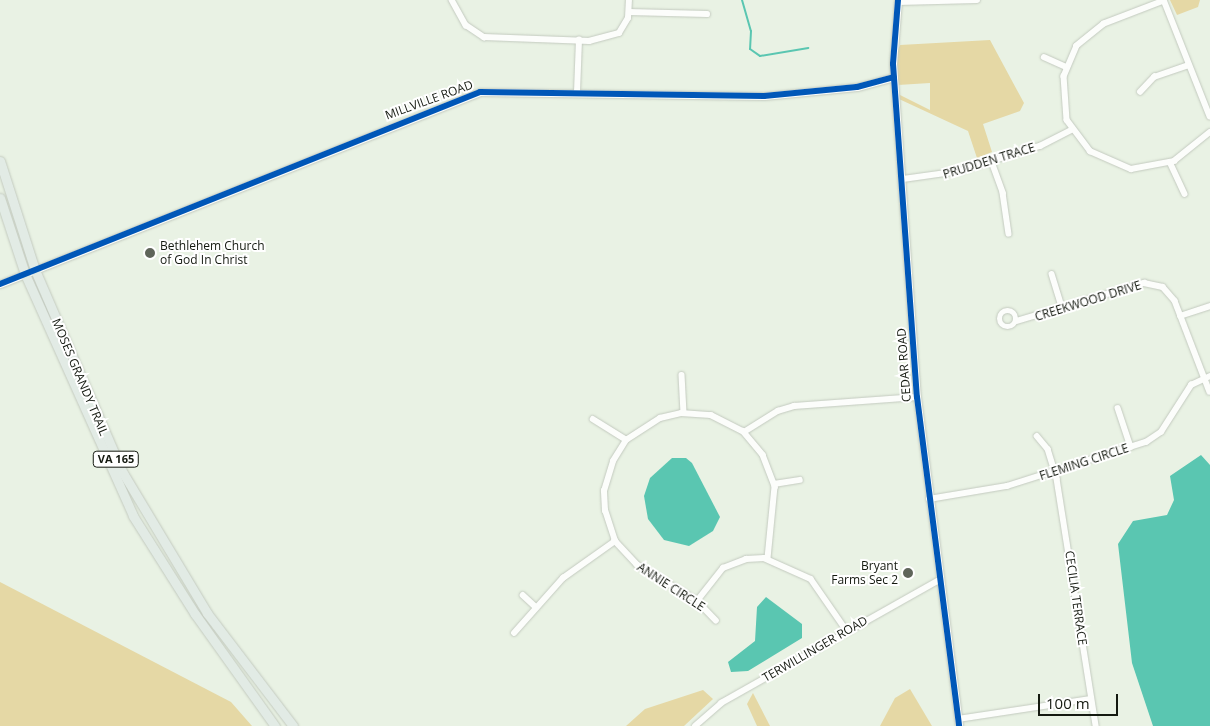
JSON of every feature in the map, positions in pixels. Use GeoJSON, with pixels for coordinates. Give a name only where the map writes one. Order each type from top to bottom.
{"type":"FeatureCollection","features":[{"type":"Feature","properties":{"kind":"main road","name":"MOSES GRANDY TRAIL"},"geometry":{"type":"LineString","coordinates":[[0,161],[35,270],[123,473],[208,613],[293,726]]}},
{"type":"Feature","properties":{"kind":"main road","name":"MOSES GRANDY TRAIL"},"geometry":{"type":"LineString","coordinates":[[0,198],[25,274],[133,516],[195,614],[275,726]]}},
{"type":"Feature","properties":{"kind":"street"},"geometry":{"type":"LineString","coordinates":[[452,0],[466,25],[484,36],[579,40],[613,37],[623,28],[629,12],[629,0]]}},
{"type":"Feature","properties":{"kind":"street"},"geometry":{"type":"LineString","coordinates":[[898,1],[977,0]]}},
{"type":"Feature","properties":{"kind":"street"},"geometry":{"type":"LineString","coordinates":[[1210,116],[1188,66],[1164,0],[1091,32],[1066,67],[1062,99],[1072,130],[1090,151],[1119,167],[1141,169],[1170,162],[1210,132]]}},
{"type":"Feature","properties":{"kind":"street","name":"CEDAR ROAD"},"geometry":{"type":"LineString","coordinates":[[898,1],[894,77],[918,397],[929,499],[958,722]]}},
{"type":"Feature","properties":{"kind":"street"},"geometry":{"type":"LineString","coordinates":[[629,12],[707,14]]}},
{"type":"Feature","properties":{"kind":"street"},"geometry":{"type":"LineString","coordinates":[[577,92],[579,40]]}},
{"type":"Feature","properties":{"kind":"street"},"geometry":{"type":"LineString","coordinates":[[1044,57],[1066,67]]}},
{"type":"Feature","properties":{"kind":"street"},"geometry":{"type":"LineString","coordinates":[[1140,92],[1154,77],[1188,66]]}},
{"type":"Feature","properties":{"kind":"street","name":"MILLVILLE ROAD"},"geometry":{"type":"LineString","coordinates":[[0,284],[464,97],[497,91],[764,96],[857,87],[894,77]]}},
{"type":"Feature","properties":{"kind":"street","name":"PRUDDEN TRACE"},"geometry":{"type":"LineString","coordinates":[[903,179],[940,176],[992,162],[1072,130]]}},
{"type":"Feature","properties":{"kind":"street"},"geometry":{"type":"LineString","coordinates":[[992,162],[1003,193],[1009,234]]}},
{"type":"Feature","properties":{"kind":"street"},"geometry":{"type":"LineString","coordinates":[[1170,162],[1185,194]]}},
{"type":"Feature","properties":{"kind":"street"},"geometry":{"type":"LineString","coordinates":[[1052,274],[1063,309]]}},
{"type":"Feature","properties":{"kind":"street","name":"CREEKWOOD DRIVE"},"geometry":{"type":"LineString","coordinates":[[1017,321],[1063,309],[1144,283],[1170,293],[1210,392]]}},
{"type":"Feature","properties":{"kind":"street"},"geometry":{"type":"LineString","coordinates":[[1180,316],[1210,306]]}},
{"type":"Feature","properties":{"kind":"street"},"geometry":{"type":"LineString","coordinates":[[682,375],[684,413]]}},
{"type":"Feature","properties":{"kind":"street","name":"FLEMING CIRCLE"},"geometry":{"type":"LineString","coordinates":[[929,499],[1007,486],[1131,447],[1155,437],[1191,385],[1210,376]]}},
{"type":"Feature","properties":{"kind":"street"},"geometry":{"type":"LineString","coordinates":[[744,432],[778,411],[794,406],[918,397]]}},
{"type":"Feature","properties":{"kind":"street"},"geometry":{"type":"LineString","coordinates":[[1118,408],[1131,447]]}},
{"type":"Feature","properties":{"kind":"street","name":"ANNIE CIRCLE"},"geometry":{"type":"LineString","coordinates":[[716,621],[697,602],[636,565],[616,541],[605,511],[604,491],[613,461],[626,440],[660,418],[684,413],[710,415],[744,432],[763,455],[774,484],[768,559]]}},
{"type":"Feature","properties":{"kind":"street"},"geometry":{"type":"LineString","coordinates":[[593,419],[626,440]]}},
{"type":"Feature","properties":{"kind":"street","name":"CECILIA TERRACE"},"geometry":{"type":"LineString","coordinates":[[1038,436],[1048,449],[1055,471],[1096,726]]}},
{"type":"Feature","properties":{"kind":"street"},"geometry":{"type":"LineString","coordinates":[[774,484],[800,480]]}},
{"type":"Feature","properties":{"kind":"street"},"geometry":{"type":"LineString","coordinates":[[514,633],[536,607],[576,567],[616,541]]}},
{"type":"Feature","properties":{"kind":"street"},"geometry":{"type":"LineString","coordinates":[[697,602],[723,568],[746,559],[768,559],[811,579],[847,631]]}},
{"type":"Feature","properties":{"kind":"street","name":"TERWILLINGER ROAD"},"geometry":{"type":"LineString","coordinates":[[695,726],[721,704],[939,580]]}},
{"type":"Feature","properties":{"kind":"street"},"geometry":{"type":"LineString","coordinates":[[523,595],[536,607]]}},
{"type":"Feature","properties":{"kind":"street"},"geometry":{"type":"LineString","coordinates":[[958,722],[1091,699]]}},
{"type":"Feature","properties":{"kind":"shaded area"},"geometry":{"type":"Polygon","coordinates":[[[1170,0],[1200,0],[1198,7],[1177,15],[1170,0]]]}},
{"type":"Feature","properties":{"kind":"shaded area"},"geometry":{"type":"Polygon","coordinates":[[[990,40],[1024,103],[1020,111],[983,124],[992,152],[977,158],[968,131],[899,99],[898,94],[930,110],[930,83],[898,85],[897,52],[900,45],[990,40]]]}},
{"type":"Feature","properties":{"kind":"shaded area"},"geometry":{"type":"Polygon","coordinates":[[[0,582],[231,702],[252,726],[0,726],[0,582]]]}},
{"type":"Feature","properties":{"kind":"shaded area"},"geometry":{"type":"Polygon","coordinates":[[[910,689],[932,726],[880,726],[895,698],[910,689]]]}},
{"type":"Feature","properties":{"kind":"shaded area"},"geometry":{"type":"Polygon","coordinates":[[[703,690],[713,699],[684,726],[626,726],[645,709],[703,690]]]}},
{"type":"Feature","properties":{"kind":"shaded area"},"geometry":{"type":"Polygon","coordinates":[[[753,693],[770,726],[757,726],[747,704],[753,693]]]}},
{"type":"Feature","properties":{"kind":"water"},"geometry":{"type":"Polygon","coordinates":[[[1201,455],[1210,465],[1210,726],[1153,726],[1132,663],[1118,544],[1133,521],[1167,515],[1174,500],[1170,476],[1201,455]]]}},
{"type":"Feature","properties":{"kind":"water"},"geometry":{"type":"Polygon","coordinates":[[[672,458],[686,458],[692,463],[720,517],[713,531],[689,546],[664,540],[648,519],[644,496],[650,478],[672,458]]]}},
{"type":"Feature","properties":{"kind":"water"},"geometry":{"type":"Polygon","coordinates":[[[766,597],[802,624],[802,638],[748,671],[731,672],[728,662],[755,641],[757,607],[766,597]]]}},
{"type":"Feature","properties":{"kind":"waterway"},"geometry":{"type":"LineString","coordinates":[[742,0],[751,31],[750,49],[760,56],[808,48]]}},
{"type":"Feature","properties":{"kind":"cycle path"},"geometry":{"type":"LineString","coordinates":[[898,0],[893,64],[917,397],[959,726]]}},
{"type":"Feature","properties":{"kind":"cycle path"},"geometry":{"type":"LineString","coordinates":[[0,284],[480,92],[764,96],[857,87],[894,77]]}},
{"type":"Feature","properties":{"kind":"place","name":"Bethlehem Church of God In Christ"},"geometry":{"type":"Point","coordinates":[150,253]}},
{"type":"Feature","properties":{"kind":"place","name":"Bryant Farms Sec 2"},"geometry":{"type":"Point","coordinates":[908,573]}}]}
